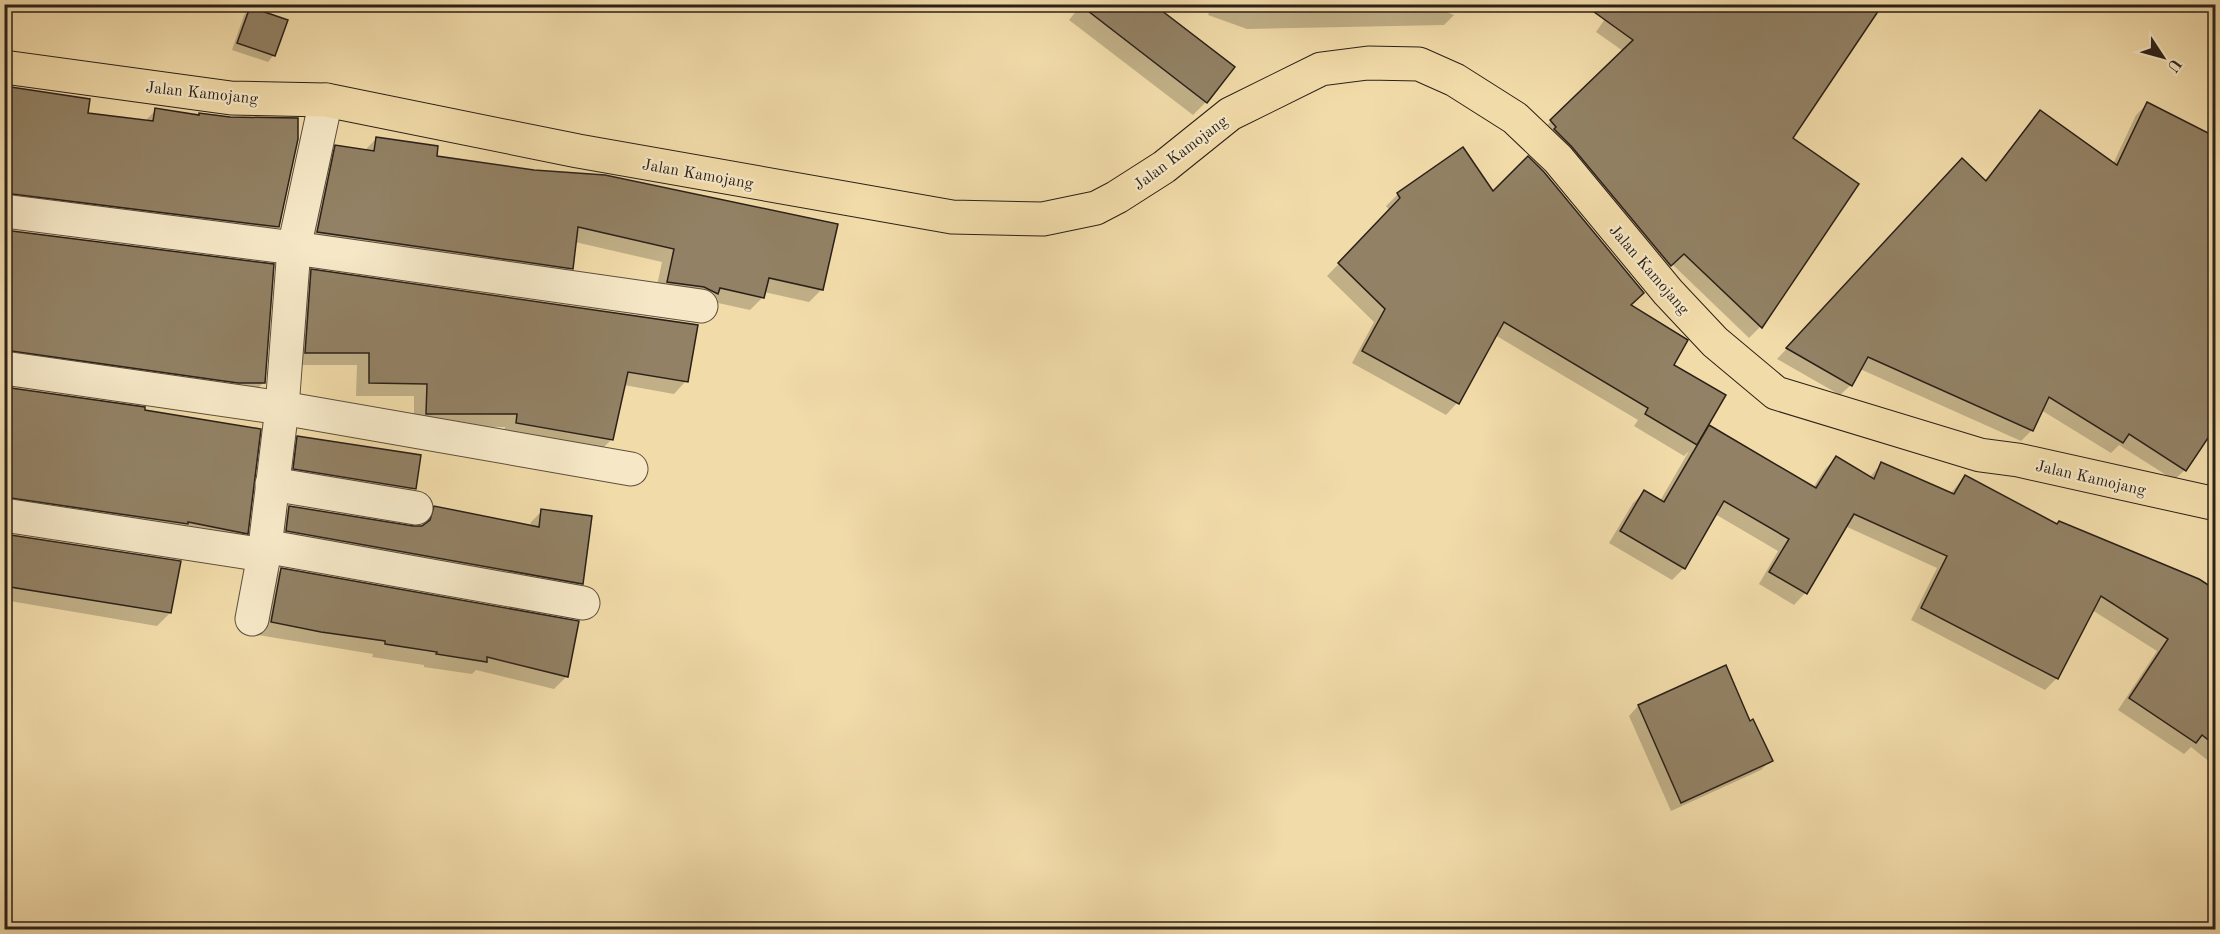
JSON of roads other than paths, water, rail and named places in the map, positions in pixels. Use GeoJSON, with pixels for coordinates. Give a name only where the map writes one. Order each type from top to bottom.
{"type":"FeatureCollection","features":[{"type":"Feature","properties":{"kind":"main road","name":"Jalan Kamojang"},"geometry":{"type":"LineString","coordinates":[[4,67],[231,98],[326,100],[578,151],[952,217],[1043,219],[1096,208],[1117,197],[1164,167],[1230,114],[1322,69],[1368,63],[1419,64],[1455,80],[1515,118],[1558,159],[1660,284],[1699,326],[1776,393],[1980,455],[2018,460],[2216,504]]}},
{"type":"Feature","properties":{"kind":"street"},"geometry":{"type":"LineString","coordinates":[[252,619],[264,550],[282,408],[294,248],[326,100]]}},
{"type":"Feature","properties":{"kind":"street"},"geometry":{"type":"LineString","coordinates":[[4,211],[294,248],[701,306]]}},
{"type":"Feature","properties":{"kind":"street"},"geometry":{"type":"LineString","coordinates":[[4,368],[282,408],[631,469]]}},
{"type":"Feature","properties":{"kind":"street"},"geometry":{"type":"LineString","coordinates":[[272,484],[416,508]]}},
{"type":"Feature","properties":{"kind":"street"},"geometry":{"type":"LineString","coordinates":[[4,515],[264,550],[583,603]]}}]}
